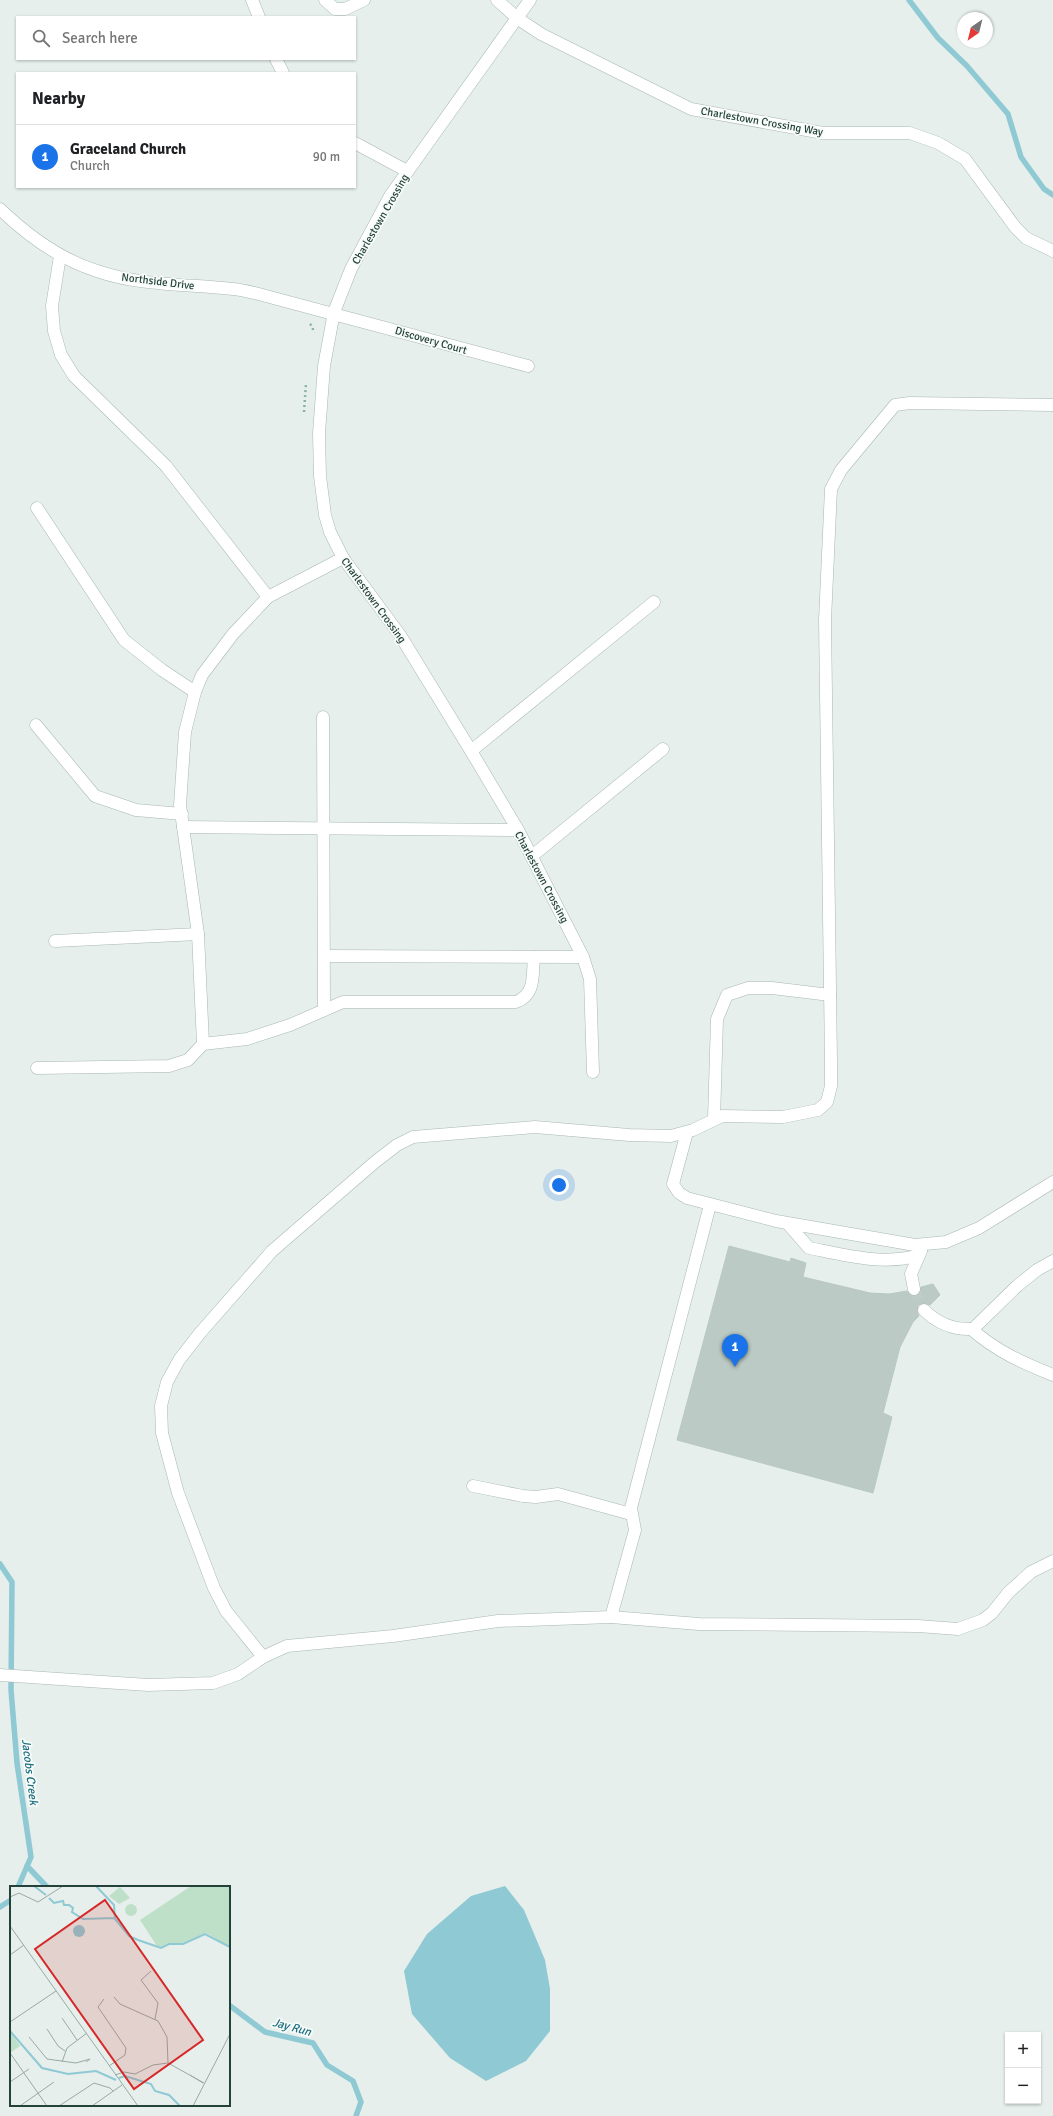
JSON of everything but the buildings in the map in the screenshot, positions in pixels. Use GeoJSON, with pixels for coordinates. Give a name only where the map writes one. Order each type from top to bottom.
{"type":"FeatureCollection","features":[{"type":"Feature","properties":{"kind":"street"},"geometry":{"type":"LineString","coordinates":[[252,0],[259,16]]}},
{"type":"Feature","properties":{"kind":"street"},"geometry":{"type":"LineString","coordinates":[[325,0],[335,9],[344,9],[364,0]]}},
{"type":"Feature","properties":{"kind":"street"},"geometry":{"type":"LineString","coordinates":[[497,0],[517,18]]}},
{"type":"Feature","properties":{"kind":"street","name":"Charlestown Crossing"},"geometry":{"type":"LineString","coordinates":[[530,0],[407,171],[390,196],[363,244],[334,312],[321,390],[319,433],[320,476],[325,515],[330,532],[343,558],[400,635],[471,751],[518,830],[584,957],[590,979],[593,1072]]}},
{"type":"Feature","properties":{"kind":"street","name":"Charlestown Crossing Way"},"geometry":{"type":"LineString","coordinates":[[517,18],[541,34],[692,109],[823,133],[910,133],[938,143],[965,159],[1004,209],[1015,227],[1026,238],[1053,251]]}},
{"type":"Feature","properties":{"kind":"street"},"geometry":{"type":"LineString","coordinates":[[276,60],[282,72]]}},
{"type":"Feature","properties":{"kind":"street"},"geometry":{"type":"LineString","coordinates":[[356,144],[407,171]]}},
{"type":"Feature","properties":{"kind":"street","name":"Northside Drive"},"geometry":{"type":"LineString","coordinates":[[0,209],[18,226],[60,256],[98,272],[129,279],[234,289],[334,312]]}},
{"type":"Feature","properties":{"kind":"street"},"geometry":{"type":"LineString","coordinates":[[60,256],[52,306],[54,331],[61,355],[74,376],[166,466],[268,597]]}},
{"type":"Feature","properties":{"kind":"street","name":"Discovery Court"},"geometry":{"type":"LineString","coordinates":[[334,312],[528,366]]}},
{"type":"Feature","properties":{"kind":"street"},"geometry":{"type":"LineString","coordinates":[[263,1656],[226,1611],[214,1588],[178,1493],[162,1433],[161,1406],[167,1382],[179,1360],[200,1333],[272,1251],[375,1162],[397,1145],[413,1137],[535,1127],[629,1135],[671,1136],[687,1132],[722,1116],[783,1117],[818,1110],[827,1102],[831,1086],[826,620],[831,488],[841,470],[895,405],[910,403],[1053,405]]}},
{"type":"Feature","properties":{"kind":"street"},"geometry":{"type":"LineString","coordinates":[[37,508],[124,640],[162,670],[195,692]]}},
{"type":"Feature","properties":{"kind":"street"},"geometry":{"type":"LineString","coordinates":[[203,1044],[198,934],[180,805],[185,732],[195,692],[202,674],[233,634],[268,597],[343,558]]}},
{"type":"Feature","properties":{"kind":"street"},"geometry":{"type":"LineString","coordinates":[[471,751],[654,602]]}},
{"type":"Feature","properties":{"kind":"street"},"geometry":{"type":"LineString","coordinates":[[323,717],[324,1009]]}},
{"type":"Feature","properties":{"kind":"street"},"geometry":{"type":"LineString","coordinates":[[36,725],[95,796],[136,810],[182,814]]}},
{"type":"Feature","properties":{"kind":"street"},"geometry":{"type":"LineString","coordinates":[[532,856],[663,749]]}},
{"type":"Feature","properties":{"kind":"street"},"geometry":{"type":"LineString","coordinates":[[183,827],[323,830],[518,830]]}},
{"type":"Feature","properties":{"kind":"street"},"geometry":{"type":"LineString","coordinates":[[55,941],[198,934]]}},
{"type":"Feature","properties":{"kind":"street"},"geometry":{"type":"LineString","coordinates":[[325,956],[584,957]]}},
{"type":"Feature","properties":{"kind":"street"},"geometry":{"type":"LineString","coordinates":[[37,1068],[169,1066],[188,1060],[203,1044],[247,1039],[290,1025],[343,1002],[516,1002],[524,998],[530,992],[534,957]]}},
{"type":"Feature","properties":{"kind":"street"},"geometry":{"type":"LineString","coordinates":[[711,1120],[717,1019],[727,995],[748,988],[772,988],[830,995]]}},
{"type":"Feature","properties":{"kind":"street"},"geometry":{"type":"LineString","coordinates":[[687,1132],[672,1184],[679,1193],[687,1198],[788,1224],[915,1245],[946,1242],[981,1227],[1053,1182]]}},
{"type":"Feature","properties":{"kind":"street"},"geometry":{"type":"LineString","coordinates":[[611,1617],[635,1530],[631,1514],[635,1490],[710,1205]]}},
{"type":"Feature","properties":{"kind":"street"},"geometry":{"type":"LineString","coordinates":[[788,1224],[809,1248],[888,1260],[907,1259],[919,1255]]}},
{"type":"Feature","properties":{"kind":"street"},"geometry":{"type":"LineString","coordinates":[[914,1289],[911,1274],[924,1244]]}},
{"type":"Feature","properties":{"kind":"street"},"geometry":{"type":"LineString","coordinates":[[924,1310],[945,1325],[962,1330],[971,1329],[981,1324],[1017,1286],[1037,1270],[1053,1261]]}},
{"type":"Feature","properties":{"kind":"street"},"geometry":{"type":"LineString","coordinates":[[971,1329],[986,1342],[1010,1358],[1053,1375]]}},
{"type":"Feature","properties":{"kind":"street"},"geometry":{"type":"LineString","coordinates":[[473,1486],[523,1496],[536,1497],[558,1494],[631,1514]]}},
{"type":"Feature","properties":{"kind":"street"},"geometry":{"type":"LineString","coordinates":[[0,1675],[148,1685],[213,1683],[238,1674],[263,1656],[287,1646],[312,1642],[393,1636],[498,1621],[611,1617],[699,1624],[918,1626],[958,1629],[983,1620],[992,1613],[1008,1593],[1031,1572],[1053,1561]]}},
{"type":"Feature","properties":{"kind":"path"},"geometry":{"type":"LineString","coordinates":[[309,323],[313,328],[314,338]]}},
{"type":"Feature","properties":{"kind":"path"},"geometry":{"type":"LineString","coordinates":[[304,415],[307,376]]}},
{"type":"Feature","properties":{"kind":"water"},"geometry":{"type":"Polygon","coordinates":[[[505,1886],[524,1910],[545,1960],[550,1989],[550,2031],[526,2061],[486,2081],[450,2058],[412,2014],[404,1971],[427,1934],[471,1896],[505,1886]]]}},
{"type":"Feature","properties":{"kind":"waterway"},"geometry":{"type":"LineString","coordinates":[[909,0],[938,38],[967,66],[1008,114],[1021,157],[1044,189],[1053,195]]}},
{"type":"Feature","properties":{"kind":"waterway","name":"Jacobs Creek"},"geometry":{"type":"LineString","coordinates":[[0,1564],[12,1582],[11,1690],[17,1763],[31,1857],[18,1886]]}},
{"type":"Feature","properties":{"kind":"waterway","name":"Jay Run"},"geometry":{"type":"LineString","coordinates":[[27,1866],[46,1886]]}},
{"type":"Feature","properties":{"kind":"waterway","name":"Jacobs Creek"},"geometry":{"type":"LineString","coordinates":[[0,1907],[10,1901]]}},
{"type":"Feature","properties":{"kind":"waterway","name":"Jay Run"},"geometry":{"type":"LineString","coordinates":[[230,2006],[265,2032],[313,2043],[327,2065],[353,2081],[361,2102],[356,2116]]}},
{"type":"Feature","properties":{"kind":"tunnel"},"geometry":{"type":"LineString","coordinates":[[914,1289],[924,1310]]}},
{"type":"Feature","properties":{"kind":"place","name":"Graceland Church"},"geometry":{"type":"Point","coordinates":[735,1367]}}]}
